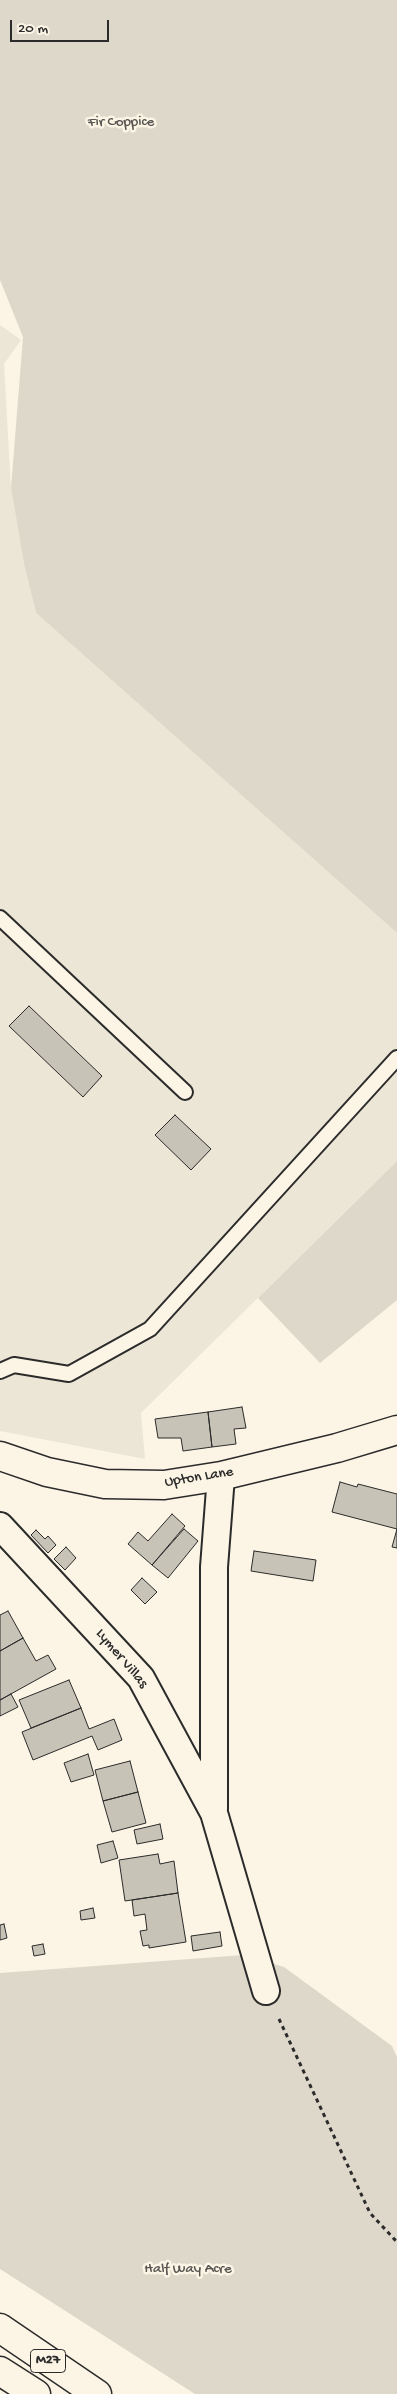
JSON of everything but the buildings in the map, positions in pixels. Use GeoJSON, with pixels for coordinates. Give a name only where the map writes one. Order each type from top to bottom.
{"type":"FeatureCollection","features":[{"type":"Feature","properties":{"kind":"main road","name":"Upton Lane"},"geometry":{"type":"LineString","coordinates":[[0,1456],[47,1472],[105,1484],[164,1484],[221,1476],[337,1448],[397,1430]]}},
{"type":"Feature","properties":{"kind":"main road","name":"M27"},"geometry":{"type":"LineString","coordinates":[[0,2328],[96,2394]]}},
{"type":"Feature","properties":{"kind":"main road","name":"M27"},"geometry":{"type":"LineString","coordinates":[[0,2371],[36,2394]]}},
{"type":"Feature","properties":{"kind":"street","name":"Lymer Villas"},"geometry":{"type":"LineString","coordinates":[[214,1813],[214,1567],[221,1476]]}},
{"type":"Feature","properties":{"kind":"street","name":"Lymer Villas"},"geometry":{"type":"LineString","coordinates":[[0,1526],[142,1678],[214,1813],[266,1991]]}},
{"type":"Feature","properties":{"kind":"lane"},"geometry":{"type":"LineString","coordinates":[[0,918],[185,1092]]}},
{"type":"Feature","properties":{"kind":"lane"},"geometry":{"type":"LineString","coordinates":[[0,1371],[14,1365],[69,1374],[150,1329],[397,1058]]}},
{"type":"Feature","properties":{"kind":"path"},"geometry":{"type":"LineString","coordinates":[[266,1991],[370,2213],[397,2242]]}},
{"type":"Feature","properties":{"kind":"shaded area"},"geometry":{"type":"Polygon","coordinates":[[[0,325],[21,340],[4,364],[11,488],[24,564],[36,613],[397,933],[397,1161],[141,1413],[145,1459],[0,1431],[0,325]]]}},
{"type":"Feature","properties":{"kind":"green space","name":"Fir Coppice"},"geometry":{"type":"Polygon","coordinates":[[[0,0],[397,0],[397,933],[36,613],[24,564],[11,488],[23,337],[0,280],[0,0]]]}},
{"type":"Feature","properties":{"kind":"green space"},"geometry":{"type":"Polygon","coordinates":[[[397,1161],[397,1300],[320,1363],[258,1298],[397,1161]]]}},
{"type":"Feature","properties":{"kind":"green space","name":"Half Way Acre"},"geometry":{"type":"Polygon","coordinates":[[[244,1955],[284,1967],[392,2046],[397,2057],[397,2394],[195,2394],[0,2269],[0,1973],[244,1955]]]}}]}
